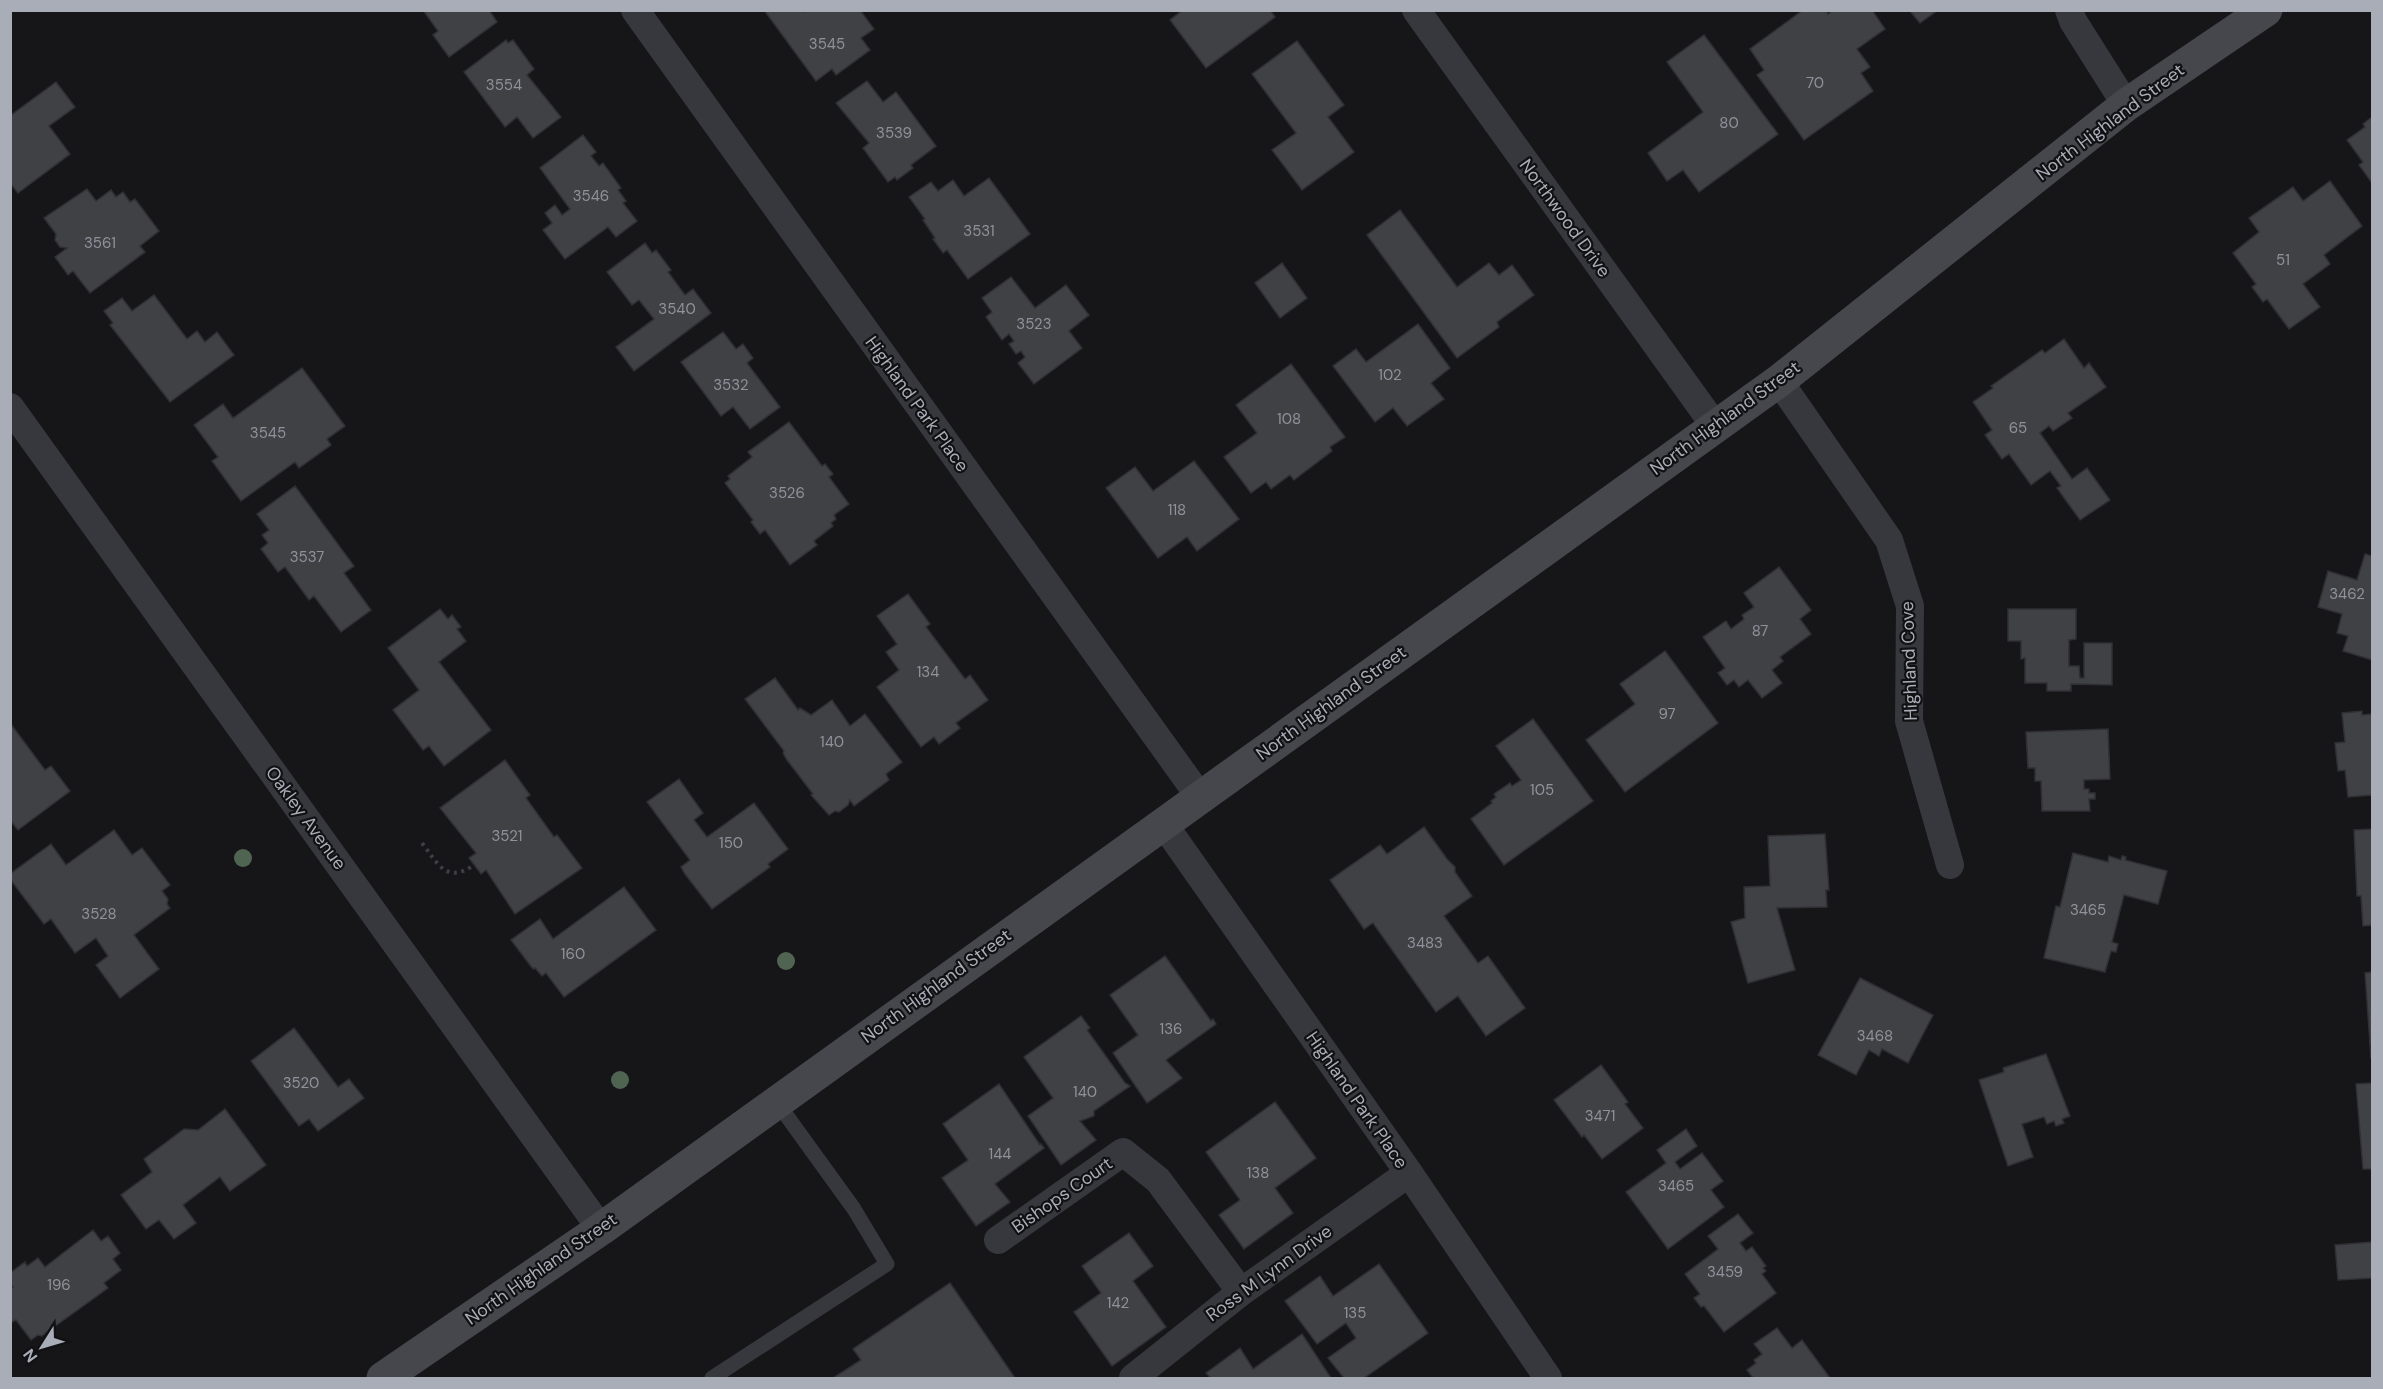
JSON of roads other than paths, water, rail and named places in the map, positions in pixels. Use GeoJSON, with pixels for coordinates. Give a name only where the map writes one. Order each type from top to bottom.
{"type":"FeatureCollection","features":[{"type":"Feature","properties":{"kind":"main road","name":"North Highland Street"},"geometry":{"type":"LineString","coordinates":[[383,1378],[601,1229],[1779,381],[2126,105],[2266,10]]}},
{"type":"Feature","properties":{"kind":"street","name":"Highland Park Place"},"geometry":{"type":"LineString","coordinates":[[634,10],[1200,797]]}},
{"type":"Feature","properties":{"kind":"street","name":"Northwood Drive"},"geometry":{"type":"LineString","coordinates":[[1416,10],[1715,426]]}},
{"type":"Feature","properties":{"kind":"street"},"geometry":{"type":"LineString","coordinates":[[2069,10],[2073,21],[2126,105]]}},
{"type":"Feature","properties":{"kind":"street","name":"Highland Cove"},"geometry":{"type":"LineString","coordinates":[[1779,381],[1889,540],[1910,606],[1909,721],[1950,866]]}},
{"type":"Feature","properties":{"kind":"street","name":"Oakley Avenue"},"geometry":{"type":"LineString","coordinates":[[10,407],[601,1229]]}},
{"type":"Feature","properties":{"kind":"street","name":"Highland Park Place"},"geometry":{"type":"LineString","coordinates":[[1163,823],[1409,1173],[1548,1378]]}},
{"type":"Feature","properties":{"kind":"street","name":"Bishops Court"},"geometry":{"type":"LineString","coordinates":[[998,1240],[1123,1152],[1158,1180],[1241,1292]]}},
{"type":"Feature","properties":{"kind":"street","name":"Ross M Lynn Drive"},"geometry":{"type":"LineString","coordinates":[[1133,1378],[1241,1292],[1409,1173]]}},
{"type":"Feature","properties":{"kind":"lane"},"geometry":{"type":"LineString","coordinates":[[712,1378],[887,1264],[854,1209],[776,1101]]}}]}
